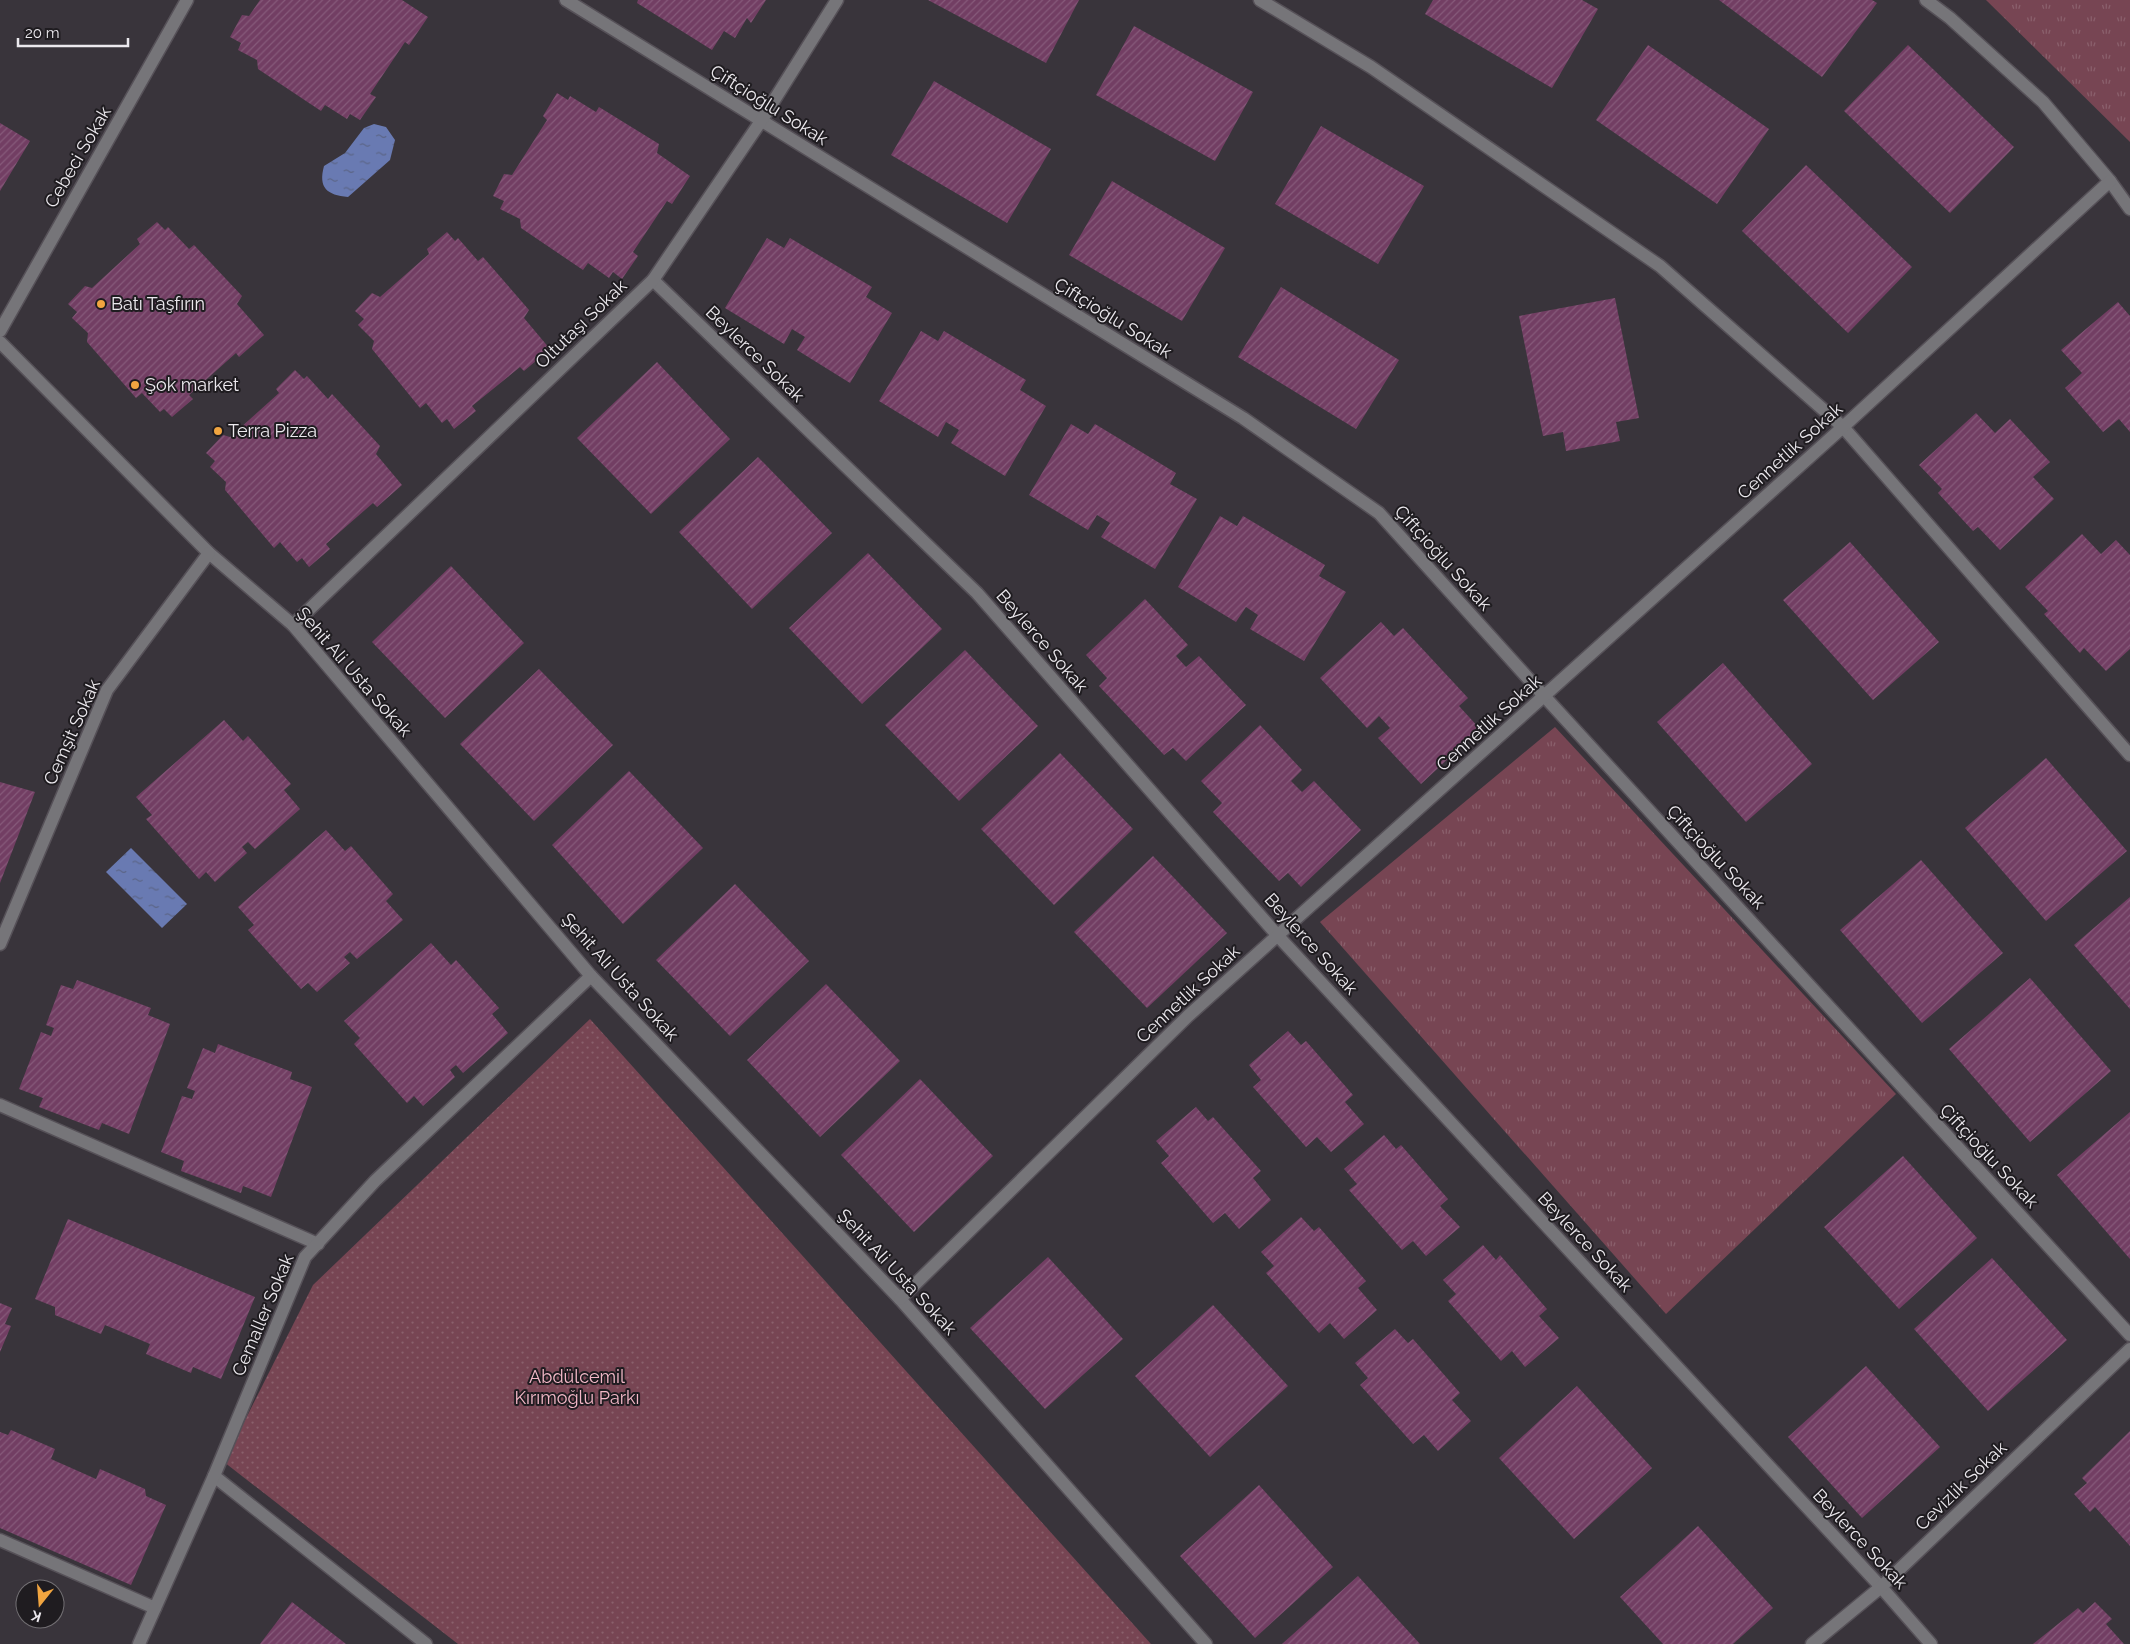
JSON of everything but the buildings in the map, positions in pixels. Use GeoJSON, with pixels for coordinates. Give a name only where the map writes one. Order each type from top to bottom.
{"type":"FeatureCollection","features":[{"type":"Feature","properties":{"kind":"street","name":"Cebeci Sokak"},"geometry":{"type":"LineString","coordinates":[[0,331],[187,0]]}},
{"type":"Feature","properties":{"kind":"street","name":"Çiftçioğlu Sokak"},"geometry":{"type":"LineString","coordinates":[[566,0],[1243,418],[1379,513],[1545,697],[2130,1335]]}},
{"type":"Feature","properties":{"kind":"street","name":"Oltutaşı Sokak"},"geometry":{"type":"LineString","coordinates":[[293,625],[653,280],[761,121],[837,0]]}},
{"type":"Feature","properties":{"kind":"street"},"geometry":{"type":"LineString","coordinates":[[1260,0],[1371,67],[1660,266],[1843,427],[2130,755]]}},
{"type":"Feature","properties":{"kind":"street"},"geometry":{"type":"LineString","coordinates":[[1926,0],[1950,18],[2043,102],[2110,181],[2130,209]]}},
{"type":"Feature","properties":{"kind":"street","name":"Cennetlik Sokak"},"geometry":{"type":"LineString","coordinates":[[900,1299],[1188,1016],[1545,697],[1843,427],[2110,181]]}},
{"type":"Feature","properties":{"kind":"street","name":"Beylerce Sokak"},"geometry":{"type":"LineString","coordinates":[[653,280],[977,593],[1278,936],[1881,1587],[1931,1644]]}},
{"type":"Feature","properties":{"kind":"street","name":"Şehit Ali Usta Sokak"},"geometry":{"type":"LineString","coordinates":[[0,342],[209,553],[293,625],[591,976],[900,1299],[1206,1644]]}},
{"type":"Feature","properties":{"kind":"street","name":"Cemşit Sokak"},"geometry":{"type":"LineString","coordinates":[[0,944],[107,690],[209,553]]}},
{"type":"Feature","properties":{"kind":"street","name":"Cemaller Sokak"},"geometry":{"type":"LineString","coordinates":[[139,1644],[214,1476],[305,1258],[375,1182],[591,976]]}},
{"type":"Feature","properties":{"kind":"street"},"geometry":{"type":"LineString","coordinates":[[0,1105],[318,1244]]}},
{"type":"Feature","properties":{"kind":"street","name":"Cevizlik Sokak"},"geometry":{"type":"LineString","coordinates":[[1812,1644],[1881,1587],[2130,1349]]}},
{"type":"Feature","properties":{"kind":"street"},"geometry":{"type":"LineString","coordinates":[[214,1476],[426,1644]]}},
{"type":"Feature","properties":{"kind":"street"},"geometry":{"type":"LineString","coordinates":[[0,1540],[155,1608]]}},
{"type":"Feature","properties":{"kind":"green space"},"geometry":{"type":"Polygon","coordinates":[[[1986,0],[2130,0],[2130,142],[1986,0]]]}},
{"type":"Feature","properties":{"kind":"green space"},"geometry":{"type":"Polygon","coordinates":[[[1555,727],[1896,1094],[1666,1314],[1320,922],[1555,727]]]}},
{"type":"Feature","properties":{"kind":"green space","name":"Abdülcemil Kırımoğlu Parkı"},"geometry":{"type":"Polygon","coordinates":[[[590,1019],[1151,1644],[458,1644],[224,1462],[313,1285],[590,1019]]]}},
{"type":"Feature","properties":{"kind":"water"},"geometry":{"type":"Polygon","coordinates":[[[374,124],[386,127],[395,140],[390,160],[348,197],[330,192],[323,185],[322,174],[324,166],[345,153],[364,128],[374,124]]]}},
{"type":"Feature","properties":{"kind":"water"},"geometry":{"type":"Polygon","coordinates":[[[131,848],[187,904],[162,928],[106,872],[131,848]]]}},
{"type":"Feature","properties":{"kind":"place","name":"Batı Taşfırın"},"geometry":{"type":"Point","coordinates":[101,304]}},
{"type":"Feature","properties":{"kind":"place","name":"Şok market"},"geometry":{"type":"Point","coordinates":[135,385]}},
{"type":"Feature","properties":{"kind":"place","name":"Terra Pizza"},"geometry":{"type":"Point","coordinates":[218,431]}}]}
